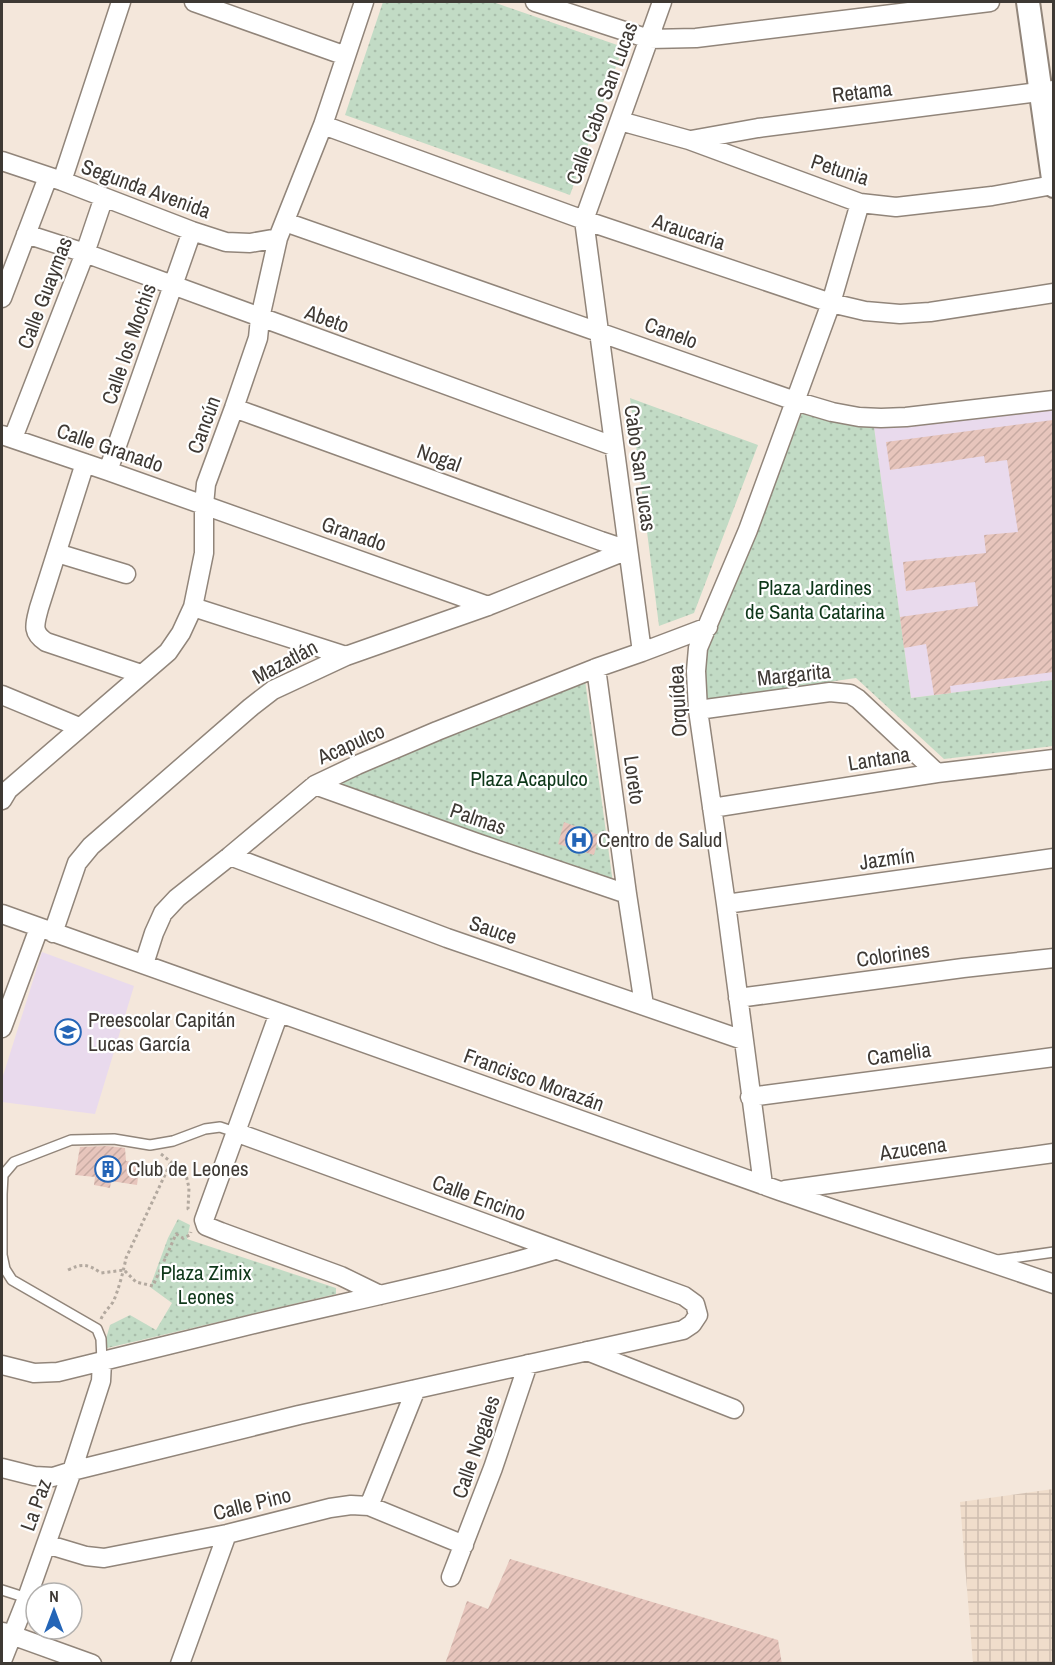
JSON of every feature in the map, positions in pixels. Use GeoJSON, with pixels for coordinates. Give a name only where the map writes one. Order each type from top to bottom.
{"type":"FeatureCollection","features":[{"type":"Feature","properties":{"kind":"street"},"geometry":{"type":"LineString","coordinates":[[2,298],[26,234],[55,179],[121,2]]}},
{"type":"Feature","properties":{"kind":"street"},"geometry":{"type":"LineString","coordinates":[[194,2],[346,56]]}},
{"type":"Feature","properties":{"kind":"street","name":"Cancún"},"geometry":{"type":"LineString","coordinates":[[2,800],[8,790],[168,652],[181,633],[193,607],[204,553],[206,484],[258,338],[260,318],[281,230],[323,125],[364,2]]}},
{"type":"Feature","properties":{"kind":"street"},"geometry":{"type":"LineString","coordinates":[[535,2],[649,39],[696,38],[990,2]]}},
{"type":"Feature","properties":{"kind":"street","name":"Calle Cabo San Lucas"},"geometry":{"type":"LineString","coordinates":[[584,220],[662,2]]}},
{"type":"Feature","properties":{"kind":"street"},"geometry":{"type":"LineString","coordinates":[[1028,2],[1047,91],[1053,186]]}},
{"type":"Feature","properties":{"kind":"street","name":"Retama"},"geometry":{"type":"LineString","coordinates":[[689,140],[758,128],[1047,91]]}},
{"type":"Feature","properties":{"kind":"street","name":"Petunia"},"geometry":{"type":"LineString","coordinates":[[620,121],[689,140],[860,203],[896,207],[992,196],[1053,186]]}},
{"type":"Feature","properties":{"kind":"street","name":"Araucaria"},"geometry":{"type":"LineString","coordinates":[[323,125],[584,220],[831,303],[865,311],[900,314],[930,312],[1053,293]]}},
{"type":"Feature","properties":{"kind":"street","name":"Segunda Avenida"},"geometry":{"type":"LineString","coordinates":[[2,161],[226,242],[250,243],[281,230]]}},
{"type":"Feature","properties":{"kind":"street","name":"Calle Guaymas"},"geometry":{"type":"LineString","coordinates":[[7,436],[85,253],[104,197]]}},
{"type":"Feature","properties":{"kind":"street","name":"Orquídea"},"geometry":{"type":"LineString","coordinates":[[771,1188],[750,1097],[726,904],[698,710],[696,671],[698,648],[748,530],[831,303],[860,203]]}},
{"type":"Feature","properties":{"kind":"street","name":"Cabo San Lucas"},"geometry":{"type":"LineString","coordinates":[[584,220],[642,652]]}},
{"type":"Feature","properties":{"kind":"street","name":"Canelo"},"geometry":{"type":"LineString","coordinates":[[281,230],[598,331],[832,412],[859,417],[906,417],[1053,400]]}},
{"type":"Feature","properties":{"kind":"street","name":"Calle los Mochis"},"geometry":{"type":"LineString","coordinates":[[108,471],[192,231]]}},
{"type":"Feature","properties":{"kind":"street","name":"Abeto"},"geometry":{"type":"LineString","coordinates":[[26,234],[85,253],[613,446]]}},
{"type":"Feature","properties":{"kind":"street","name":"Nogal"},"geometry":{"type":"LineString","coordinates":[[234,408],[628,550]]}},
{"type":"Feature","properties":{"kind":"street","name":"Calle Granado"},"geometry":{"type":"LineString","coordinates":[[7,436],[204,505]]}},
{"type":"Feature","properties":{"kind":"street"},"geometry":{"type":"LineString","coordinates":[[86,463],[39,608],[35,630],[38,636],[46,642],[141,674]]}},
{"type":"Feature","properties":{"kind":"street","name":"Granado"},"geometry":{"type":"LineString","coordinates":[[204,505],[488,606]]}},
{"type":"Feature","properties":{"kind":"street","name":"Mazatlán"},"geometry":{"type":"LineString","coordinates":[[2,1028],[6,1004],[46,931],[77,863],[91,846],[251,706],[273,690],[346,656],[488,606],[628,550]]}},
{"type":"Feature","properties":{"kind":"street"},"geometry":{"type":"LineString","coordinates":[[57,553],[126,574]]}},
{"type":"Feature","properties":{"kind":"street"},"geometry":{"type":"LineString","coordinates":[[193,607],[346,656]]}},
{"type":"Feature","properties":{"kind":"street"},"geometry":{"type":"LineString","coordinates":[[642,652],[708,627]]}},
{"type":"Feature","properties":{"kind":"street","name":"Acapulco"},"geometry":{"type":"LineString","coordinates":[[144,964],[154,933],[164,913],[177,898],[315,785],[438,731],[642,652]]}},
{"type":"Feature","properties":{"kind":"street","name":"Loreto"},"geometry":{"type":"LineString","coordinates":[[596,668],[644,1005]]}},
{"type":"Feature","properties":{"kind":"street","name":"Margarita"},"geometry":{"type":"LineString","coordinates":[[698,710],[830,692],[850,694],[937,773]]}},
{"type":"Feature","properties":{"kind":"street"},"geometry":{"type":"LineString","coordinates":[[2,695],[79,727]]}},
{"type":"Feature","properties":{"kind":"street","name":"Lantana"},"geometry":{"type":"LineString","coordinates":[[712,808],[937,773],[1053,759]]}},
{"type":"Feature","properties":{"kind":"street","name":"Palmas"},"geometry":{"type":"LineString","coordinates":[[315,785],[627,894]]}},
{"type":"Feature","properties":{"kind":"street","name":"Sauce"},"geometry":{"type":"LineString","coordinates":[[230,856],[447,939],[743,1041]]}},
{"type":"Feature","properties":{"kind":"street","name":"Jazmín"},"geometry":{"type":"LineString","coordinates":[[726,904],[1053,858]]}},
{"type":"Feature","properties":{"kind":"street","name":"Francisco Morazán"},"geometry":{"type":"LineString","coordinates":[[2,914],[771,1188],[1053,1284]]}},
{"type":"Feature","properties":{"kind":"street","name":"Colorines"},"geometry":{"type":"LineString","coordinates":[[738,998],[1053,958]]}},
{"type":"Feature","properties":{"kind":"street"},"geometry":{"type":"LineString","coordinates":[[279,1013],[200,1218],[206,1226],[341,1276],[380,1295]]}},
{"type":"Feature","properties":{"kind":"street","name":"Camelia"},"geometry":{"type":"LineString","coordinates":[[750,1097],[1053,1057]]}},
{"type":"Feature","properties":{"kind":"street","name":"Calle Encino"},"geometry":{"type":"LineString","coordinates":[[235,1132],[684,1296],[695,1304],[698,1315],[693,1324],[683,1330],[587,1351]]}},
{"type":"Feature","properties":{"kind":"street","name":"Azucena"},"geometry":{"type":"LineString","coordinates":[[771,1188],[1053,1153]]}},
{"type":"Feature","properties":{"kind":"street"},"geometry":{"type":"LineString","coordinates":[[2,1365],[34,1373],[58,1372],[380,1295],[555,1250]]}},
{"type":"Feature","properties":{"kind":"street"},"geometry":{"type":"LineString","coordinates":[[2,1468],[34,1476],[53,1477],[72,1470],[299,1415],[587,1351],[734,1409]]}},
{"type":"Feature","properties":{"kind":"street","name":"La Paz"},"geometry":{"type":"LineString","coordinates":[[33,1581],[101,1381],[102,1362]]}},
{"type":"Feature","properties":{"kind":"street","name":"Calle Nogales"},"geometry":{"type":"LineString","coordinates":[[451,1577],[493,1468],[528,1364]]}},
{"type":"Feature","properties":{"kind":"street"},"geometry":{"type":"LineString","coordinates":[[369,1506],[416,1389]]}},
{"type":"Feature","properties":{"kind":"street","name":"Calle Pino"},"geometry":{"type":"LineString","coordinates":[[46,1544],[86,1556],[104,1558],[227,1534],[330,1508],[351,1505],[369,1506],[464,1545]]}},
{"type":"Feature","properties":{"kind":"street"},"geometry":{"type":"LineString","coordinates":[[180,1664],[227,1534]]}},
{"type":"Feature","properties":{"kind":"street","name":"La Paz"},"geometry":{"type":"LineString","coordinates":[[2,1661],[7,1633],[24,1603]]}},
{"type":"Feature","properties":{"kind":"street"},"geometry":{"type":"LineString","coordinates":[[7,1633],[92,1664]]}},
{"type":"Feature","properties":{"kind":"lane"},"geometry":{"type":"LineString","coordinates":[[102,1362],[101,1339],[97,1329],[12,1280],[5,1269],[2,1255],[3,1175],[14,1162],[71,1140],[114,1139],[150,1145],[173,1141],[205,1129],[220,1127],[235,1132]]}},
{"type":"Feature","properties":{"kind":"lane"},"geometry":{"type":"LineString","coordinates":[[989,1261],[1053,1252]]}},
{"type":"Feature","properties":{"kind":"lane"},"geometry":{"type":"LineString","coordinates":[[2,1590],[24,1597]]}},
{"type":"Feature","properties":{"kind":"path"},"geometry":{"type":"LineString","coordinates":[[124,1270],[136,1282],[153,1286],[176,1234],[183,1238],[190,1235],[200,1218],[188,1209],[189,1188],[185,1170],[150,1145]]}},
{"type":"Feature","properties":{"kind":"path"},"geometry":{"type":"LineString","coordinates":[[97,1329],[105,1311],[113,1301],[126,1258],[171,1162]]}},
{"type":"Feature","properties":{"kind":"path"},"geometry":{"type":"LineString","coordinates":[[69,1270],[79,1265],[93,1267],[101,1273],[124,1270]]}},
{"type":"Feature","properties":{"kind":"shaded area"},"geometry":{"type":"Polygon","coordinates":[[[1053,405],[1053,680],[911,698],[874,428],[1053,405]]]}},
{"type":"Feature","properties":{"kind":"shaded area","name":"Preescolar Capitán Lucas García"},"geometry":{"type":"Polygon","coordinates":[[[42,952],[134,986],[95,1114],[2,1102],[2,1079],[42,952]]]}},
{"type":"Feature","properties":{"kind":"shaded area"},"geometry":{"type":"Polygon","coordinates":[[[1053,1489],[1053,1663],[973,1663],[960,1502],[1053,1489]]]}},
{"type":"Feature","properties":{"kind":"green space"},"geometry":{"type":"Polygon","coordinates":[[[383,2],[493,2],[623,47],[570,195],[345,115],[383,2]]]}},
{"type":"Feature","properties":{"kind":"green space"},"geometry":{"type":"Polygon","coordinates":[[[630,398],[758,445],[694,613],[659,626],[630,398]]]}},
{"type":"Feature","properties":{"kind":"green space","name":"Plaza Jardines de Santa Catarina"},"geometry":{"type":"Polygon","coordinates":[[[802,413],[874,427],[911,698],[1053,680],[1053,746],[944,759],[856,678],[704,700],[705,652],[802,413]]]}},
{"type":"Feature","properties":{"kind":"green space","name":"Plaza Acapulco"},"geometry":{"type":"Polygon","coordinates":[[[585,680],[613,883],[338,783],[585,680]]]}},
{"type":"Feature","properties":{"kind":"green space","name":"Plaza Zimix Leones"},"geometry":{"type":"Polygon","coordinates":[[[178,1219],[190,1225],[187,1239],[336,1288],[336,1294],[103,1349],[110,1325],[130,1315],[156,1330],[172,1303],[150,1287],[168,1238],[178,1219]]]}},
{"type":"Feature","properties":{"kind":"building"},"geometry":{"type":"Polygon","coordinates":[[[1053,420],[1053,672],[950,686],[951,693],[934,695],[926,644],[904,648],[900,617],[978,606],[975,582],[906,591],[903,562],[986,553],[984,535],[1018,532],[1007,460],[985,463],[984,456],[890,470],[886,442],[1053,420]]]}},
{"type":"Feature","properties":{"kind":"building","name":"Centro de Salud"},"geometry":{"type":"Polygon","coordinates":[[[564,822],[599,835],[594,855],[558,844],[564,822]]]}},
{"type":"Feature","properties":{"kind":"building","name":"Club de Leones"},"geometry":{"type":"Polygon","coordinates":[[[80,1147],[125,1148],[126,1161],[140,1163],[137,1185],[111,1181],[110,1188],[94,1185],[95,1177],[75,1175],[80,1147]]]}},
{"type":"Feature","properties":{"kind":"building"},"geometry":{"type":"Polygon","coordinates":[[[510,1559],[778,1640],[782,1664],[445,1664],[467,1601],[488,1609],[510,1559]]]}},
{"type":"Feature","properties":{"kind":"place","name":"Centro de Salud"},"geometry":{"type":"Point","coordinates":[579,840]}},
{"type":"Feature","properties":{"kind":"place","name":"Preescolar Capitán Lucas García"},"geometry":{"type":"Point","coordinates":[68,1032]}},
{"type":"Feature","properties":{"kind":"place","name":"Club de Leones"},"geometry":{"type":"Point","coordinates":[108,1169]}}]}
